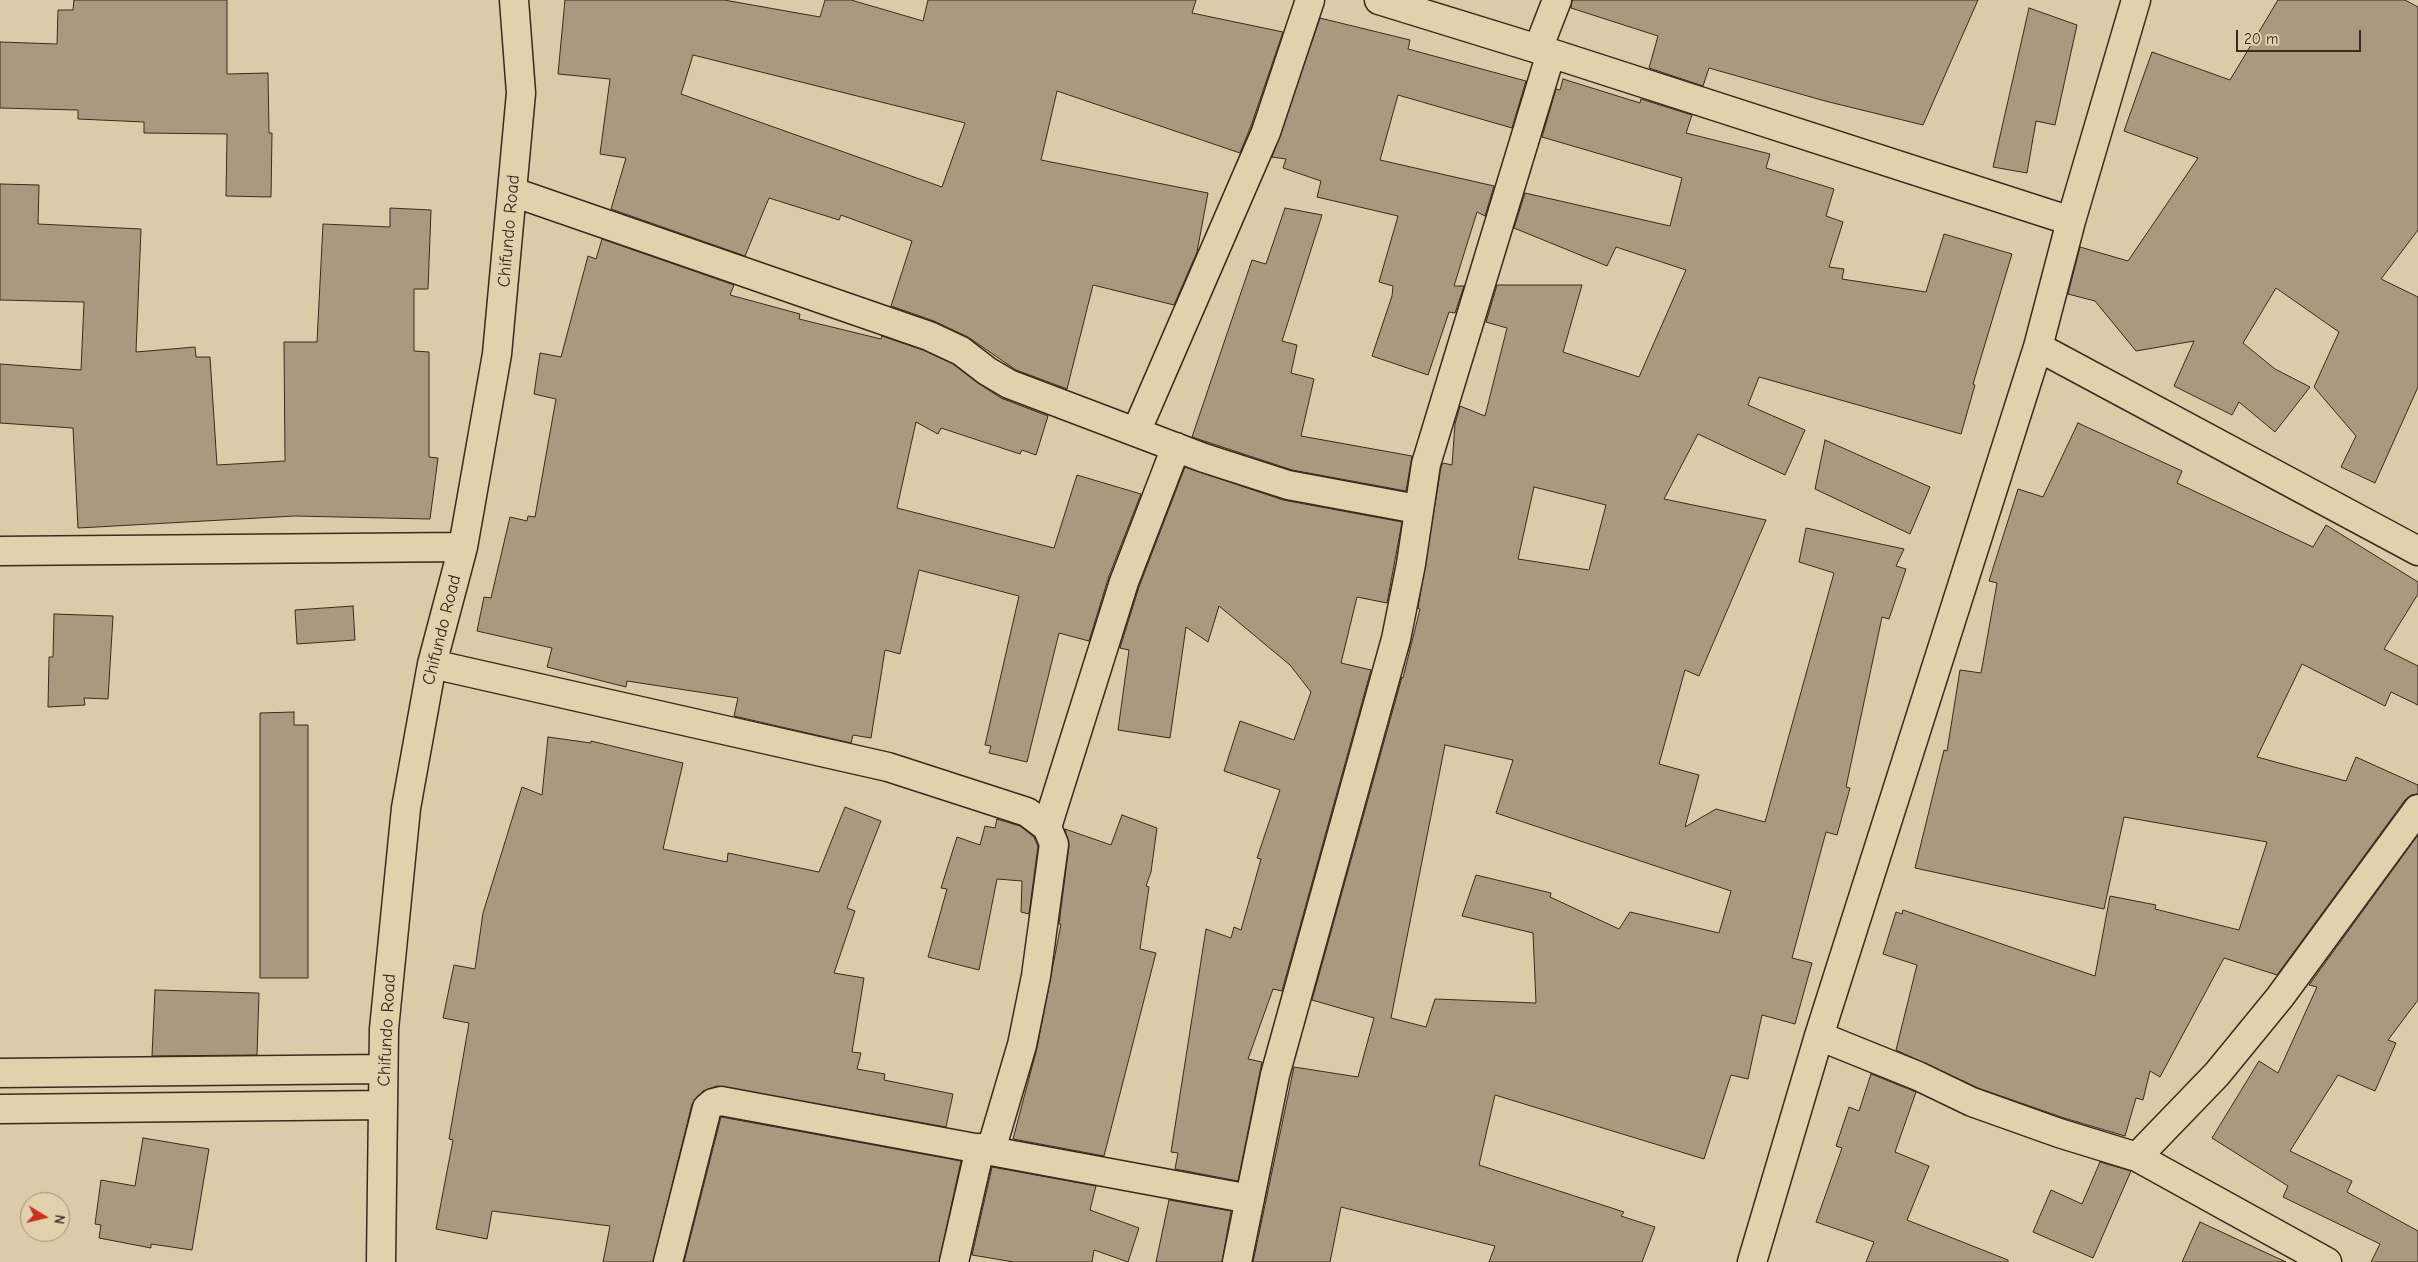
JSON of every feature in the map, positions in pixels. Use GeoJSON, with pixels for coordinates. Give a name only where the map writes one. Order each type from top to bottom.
{"type":"FeatureCollection","features":[{"type":"Feature","properties":{"kind":"street","name":"Chifundo Road"},"geometry":{"type":"LineString","coordinates":[[382,1262],[384,1029],[406,808],[432,664],[463,546],[497,354],[521,93],[514,0]]}},
{"type":"Feature","properties":{"kind":"street"},"geometry":{"type":"LineString","coordinates":[[1136,432],[1266,132],[1310,0]]}},
{"type":"Feature","properties":{"kind":"street"},"geometry":{"type":"LineString","coordinates":[[1379,0],[1544,51],[2071,221]]}},
{"type":"Feature","properties":{"kind":"street"},"geometry":{"type":"LineString","coordinates":[[1237,1262],[1275,1075],[1396,639],[1426,464],[1557,0]]}},
{"type":"Feature","properties":{"kind":"street"},"geometry":{"type":"LineString","coordinates":[[1752,1262],[1820,1036],[2038,347],[2071,221],[2136,0]]}},
{"type":"Feature","properties":{"kind":"street"},"geometry":{"type":"LineString","coordinates":[[513,192],[929,336],[961,351],[987,371],[1009,384],[1176,447],[1288,485],[1417,509]]}},
{"type":"Feature","properties":{"kind":"street"},"geometry":{"type":"LineString","coordinates":[[2038,347],[2418,551]]}},
{"type":"Feature","properties":{"kind":"street"},"geometry":{"type":"LineString","coordinates":[[1047,827],[1124,582],[1176,447]]}},
{"type":"Feature","properties":{"kind":"street"},"geometry":{"type":"LineString","coordinates":[[0,551],[463,546]]}},
{"type":"Feature","properties":{"kind":"street"},"geometry":{"type":"LineString","coordinates":[[432,664],[888,767],[1026,812],[1047,827],[1054,844],[1036,976],[1022,1045],[985,1149],[954,1262]]}},
{"type":"Feature","properties":{"kind":"street"},"geometry":{"type":"LineString","coordinates":[[2137,1157],[2217,1074],[2274,1005],[2418,809]]}},
{"type":"Feature","properties":{"kind":"street"},"geometry":{"type":"LineString","coordinates":[[1820,1036],[1918,1076],[1972,1102],[2059,1133],[2137,1157],[2327,1262]]}},
{"type":"Feature","properties":{"kind":"street"},"geometry":{"type":"LineString","coordinates":[[0,1073],[384,1069]]}},
{"type":"Feature","properties":{"kind":"street"},"geometry":{"type":"LineString","coordinates":[[668,1262],[707,1108],[713,1103],[721,1101],[1250,1199]]}},
{"type":"Feature","properties":{"kind":"street"},"geometry":{"type":"LineString","coordinates":[[0,1109],[383,1105]]}},
{"type":"Feature","properties":{"kind":"building"},"geometry":{"type":"Polygon","coordinates":[[[74,0],[227,0],[227,74],[268,73],[269,133],[272,133],[271,197],[226,196],[227,134],[144,133],[144,122],[78,119],[78,110],[0,108],[0,42],[57,44],[58,10],[73,10],[74,0]]]}},
{"type":"Feature","properties":{"kind":"building"},"geometry":{"type":"Polygon","coordinates":[[[565,0],[724,0],[820,17],[825,0],[851,0],[923,21],[928,0],[1196,0],[1192,13],[1283,32],[1240,153],[1057,91],[1041,160],[1208,193],[1197,252],[1174,305],[1093,285],[1067,389],[1016,370],[968,337],[934,321],[891,306],[912,241],[841,215],[839,220],[769,198],[745,256],[611,209],[626,158],[600,154],[610,79],[558,74],[565,0]],[[693,55],[681,94],[942,187],[965,123],[693,55]]]}},
{"type":"Feature","properties":{"kind":"building"},"geometry":{"type":"Polygon","coordinates":[[[1572,0],[1978,0],[1923,125],[1825,101],[1709,68],[1703,86],[1649,68],[1658,36],[1571,8],[1572,0]]]}},
{"type":"Feature","properties":{"kind":"building"},"geometry":{"type":"Polygon","coordinates":[[[2278,0],[2405,0],[2418,7],[2418,230],[2381,279],[2418,297],[2418,387],[2375,483],[2341,467],[2356,436],[2314,387],[2339,332],[2276,288],[2243,343],[2275,369],[2310,387],[2275,432],[2239,402],[2232,415],[2174,386],[2194,341],[2136,351],[2095,301],[2068,294],[2080,247],[2128,261],[2198,158],[2124,131],[2152,52],[2230,80],[2278,0]]]}},
{"type":"Feature","properties":{"kind":"building"},"geometry":{"type":"Polygon","coordinates":[[[2029,8],[2077,25],[2055,125],[2036,121],[2027,173],[1993,167],[2029,8]]]}},
{"type":"Feature","properties":{"kind":"building"},"geometry":{"type":"Polygon","coordinates":[[[1320,18],[1410,40],[1408,49],[1526,81],[1512,128],[1398,95],[1380,160],[1494,186],[1485,216],[1477,212],[1454,286],[1464,286],[1455,313],[1449,312],[1428,375],[1372,356],[1392,296],[1393,286],[1379,282],[1398,216],[1317,197],[1321,181],[1283,168],[1286,159],[1272,157],[1320,18]]]}},
{"type":"Feature","properties":{"kind":"building"},"geometry":{"type":"Polygon","coordinates":[[[1563,79],[1640,103],[1641,99],[1692,115],[1686,133],[1770,154],[1766,168],[1834,189],[1826,216],[1843,222],[1829,267],[1844,269],[1842,279],[1926,292],[1944,234],[2012,254],[1973,384],[1975,385],[1961,434],[1759,377],[1748,405],[1805,430],[1785,475],[1698,434],[1664,499],[1766,520],[1699,676],[1685,670],[1659,764],[1699,775],[1685,827],[1716,809],[1765,822],[1834,573],[1799,562],[1806,528],[1904,549],[1896,566],[1906,569],[1889,619],[1882,617],[1846,787],[1850,788],[1837,835],[1826,832],[1792,958],[1812,963],[1795,1024],[1762,1015],[1748,1079],[1731,1075],[1704,1159],[1495,1095],[1479,1165],[1624,1212],[1621,1216],[1655,1227],[1642,1262],[1489,1262],[1495,1246],[1341,1207],[1330,1262],[1253,1262],[1294,1067],[1358,1077],[1374,1018],[1312,1000],[1403,678],[1420,609],[1418,608],[1441,467],[1443,463],[1452,465],[1455,424],[1460,406],[1485,416],[1507,328],[1486,322],[1497,285],[1582,285],[1563,352],[1639,377],[1686,270],[1616,247],[1607,266],[1514,228],[1525,193],[1670,226],[1682,178],[1542,137],[1556,89],[1560,90],[1563,79]],[[1534,487],[1518,559],[1589,570],[1606,505],[1534,487]],[[1445,745],[1391,1018],[1426,1027],[1435,999],[1536,1003],[1533,933],[1462,916],[1476,875],[1551,893],[1550,897],[1619,929],[1630,912],[1719,933],[1731,891],[1496,813],[1513,760],[1445,745]]]}},
{"type":"Feature","properties":{"kind":"building"},"geometry":{"type":"Polygon","coordinates":[[[0,184],[39,185],[38,224],[141,229],[136,352],[195,347],[196,357],[210,357],[217,465],[285,461],[284,342],[317,342],[323,224],[390,227],[390,208],[431,210],[428,289],[414,289],[414,351],[429,352],[429,457],[438,458],[430,519],[295,516],[78,528],[73,428],[0,423],[0,364],[81,370],[84,302],[0,300],[0,184]]]}},
{"type":"Feature","properties":{"kind":"building"},"geometry":{"type":"Polygon","coordinates":[[[1285,208],[1322,215],[1282,341],[1297,345],[1291,373],[1314,379],[1301,436],[1412,456],[1406,491],[1292,470],[1192,437],[1252,260],[1266,264],[1285,208]]]}},
{"type":"Feature","properties":{"kind":"building"},"geometry":{"type":"Polygon","coordinates":[[[602,239],[734,285],[730,295],[800,314],[799,319],[881,339],[882,336],[923,350],[953,364],[1001,398],[1048,416],[1036,455],[1022,450],[1020,454],[941,428],[938,434],[916,422],[897,508],[1054,548],[1077,475],[1141,494],[1109,576],[1089,641],[1059,633],[1027,762],[989,753],[991,746],[985,745],[1019,596],[919,570],[900,654],[885,650],[871,738],[853,735],[851,743],[734,716],[738,698],[627,681],[626,687],[547,667],[552,648],[477,631],[484,597],[491,598],[510,517],[527,521],[528,516],[535,517],[556,399],[534,394],[540,353],[561,357],[588,256],[596,259],[602,239]]]}},
{"type":"Feature","properties":{"kind":"building"},"geometry":{"type":"Polygon","coordinates":[[[2078,423],[2182,471],[2177,483],[2313,547],[2326,525],[2418,582],[2418,594],[2384,649],[2418,666],[2418,705],[2391,692],[2385,706],[2302,664],[2257,757],[2346,781],[2356,757],[2418,785],[2418,794],[2411,795],[2405,800],[2277,975],[2224,958],[2160,1077],[2150,1071],[2143,1100],[2136,1098],[2125,1136],[2064,1118],[1978,1088],[1896,1050],[1917,965],[1883,954],[1896,912],[1902,914],[1903,910],[2095,976],[2110,896],[2156,905],[2155,909],[2239,930],[2267,842],[2124,817],[2104,909],[1915,868],[1944,750],[1947,751],[1960,670],[1981,673],[1997,583],[1989,581],[2018,489],[2043,497],[2078,423]]]}},
{"type":"Feature","properties":{"kind":"building"},"geometry":{"type":"Polygon","coordinates":[[[1825,440],[1930,487],[1910,534],[1815,489],[1825,440]]]}},
{"type":"Feature","properties":{"kind":"building"},"geometry":{"type":"Polygon","coordinates":[[[1185,467],[1283,500],[1402,522],[1387,603],[1357,597],[1341,663],[1371,670],[1282,991],[1273,989],[1248,1059],[1262,1062],[1238,1181],[1175,1169],[1178,1153],[1171,1152],[1206,929],[1231,938],[1234,927],[1241,930],[1261,859],[1257,858],[1280,790],[1224,771],[1240,721],[1294,740],[1311,692],[1290,665],[1219,606],[1208,642],[1186,627],[1170,738],[1118,730],[1129,650],[1120,648],[1139,587],[1185,467]]]}},
{"type":"Feature","properties":{"kind":"building"},"geometry":{"type":"Polygon","coordinates":[[[353,606],[355,640],[297,644],[295,610],[353,606]]]}},
{"type":"Feature","properties":{"kind":"building"},"geometry":{"type":"Polygon","coordinates":[[[54,614],[113,616],[108,699],[84,698],[85,705],[48,707],[49,657],[53,657],[54,614]]]}},
{"type":"Feature","properties":{"kind":"building"},"geometry":{"type":"Polygon","coordinates":[[[294,712],[294,725],[308,725],[308,978],[260,978],[260,713],[294,712]]]}},
{"type":"Feature","properties":{"kind":"building"},"geometry":{"type":"Polygon","coordinates":[[[548,737],[591,743],[591,741],[683,763],[663,849],[727,862],[728,853],[819,872],[845,807],[881,821],[847,908],[855,911],[834,973],[864,978],[852,1052],[861,1053],[857,1069],[885,1074],[884,1080],[953,1094],[946,1127],[717,1086],[703,1091],[692,1104],[653,1262],[603,1262],[610,1226],[492,1211],[487,1239],[436,1229],[453,1140],[449,1139],[469,1023],[443,1018],[454,965],[475,969],[483,913],[522,787],[542,795],[548,737]]]}},
{"type":"Feature","properties":{"kind":"building"},"geometry":{"type":"Polygon","coordinates":[[[1122,815],[1157,828],[1151,872],[1146,886],[1149,887],[1140,949],[1156,953],[1104,1156],[1013,1139],[1037,1048],[1061,924],[1059,924],[1069,846],[1065,829],[1111,845],[1122,815]]]}},
{"type":"Feature","properties":{"kind":"building"},"geometry":{"type":"Polygon","coordinates":[[[997,819],[1020,826],[1034,837],[1038,846],[1029,914],[1021,912],[1022,881],[997,879],[979,970],[928,957],[947,889],[941,888],[957,837],[980,845],[985,826],[995,828],[997,819]]]}},
{"type":"Feature","properties":{"kind":"building"},"geometry":{"type":"Polygon","coordinates":[[[2418,835],[2418,1000],[2388,1040],[2396,1043],[2375,1091],[2338,1075],[2290,1151],[2352,1181],[2347,1192],[2418,1231],[2418,1262],[2371,1262],[2380,1244],[2283,1197],[2288,1186],[2212,1138],[2259,1061],[2278,1073],[2317,987],[2309,985],[2418,835]]]}},
{"type":"Feature","properties":{"kind":"building"},"geometry":{"type":"Polygon","coordinates":[[[155,990],[259,993],[257,1055],[152,1056],[155,990]]]}},
{"type":"Feature","properties":{"kind":"building"},"geometry":{"type":"Polygon","coordinates":[[[1871,1074],[1916,1092],[1895,1152],[1929,1166],[1907,1220],[2008,1260],[2008,1262],[1866,1262],[1874,1242],[1816,1222],[1842,1148],[1836,1146],[1849,1107],[1859,1111],[1871,1074]]]}},
{"type":"Feature","properties":{"kind":"building"},"geometry":{"type":"Polygon","coordinates":[[[721,1117],[961,1161],[939,1262],[684,1262],[721,1117]]]}},
{"type":"Feature","properties":{"kind":"building"},"geometry":{"type":"Polygon","coordinates":[[[143,1138],[209,1149],[192,1250],[151,1244],[151,1248],[99,1238],[101,1225],[95,1224],[101,1180],[135,1186],[143,1138]]]}},
{"type":"Feature","properties":{"kind":"building"},"geometry":{"type":"Polygon","coordinates":[[[2100,1162],[2131,1171],[2093,1258],[2033,1232],[2051,1190],[2082,1204],[2100,1162]]]}},
{"type":"Feature","properties":{"kind":"building"},"geometry":{"type":"Polygon","coordinates":[[[992,1167],[1096,1186],[1090,1210],[1139,1228],[1128,1262],[1094,1250],[1092,1262],[1014,1262],[972,1255],[992,1167]]]}},
{"type":"Feature","properties":{"kind":"building"},"geometry":{"type":"Polygon","coordinates":[[[1169,1200],[1231,1211],[1222,1262],[1156,1262],[1169,1200]]]}},
{"type":"Feature","properties":{"kind":"building"},"geometry":{"type":"Polygon","coordinates":[[[2200,1222],[2286,1262],[2182,1262],[2200,1222]]]}}]}
